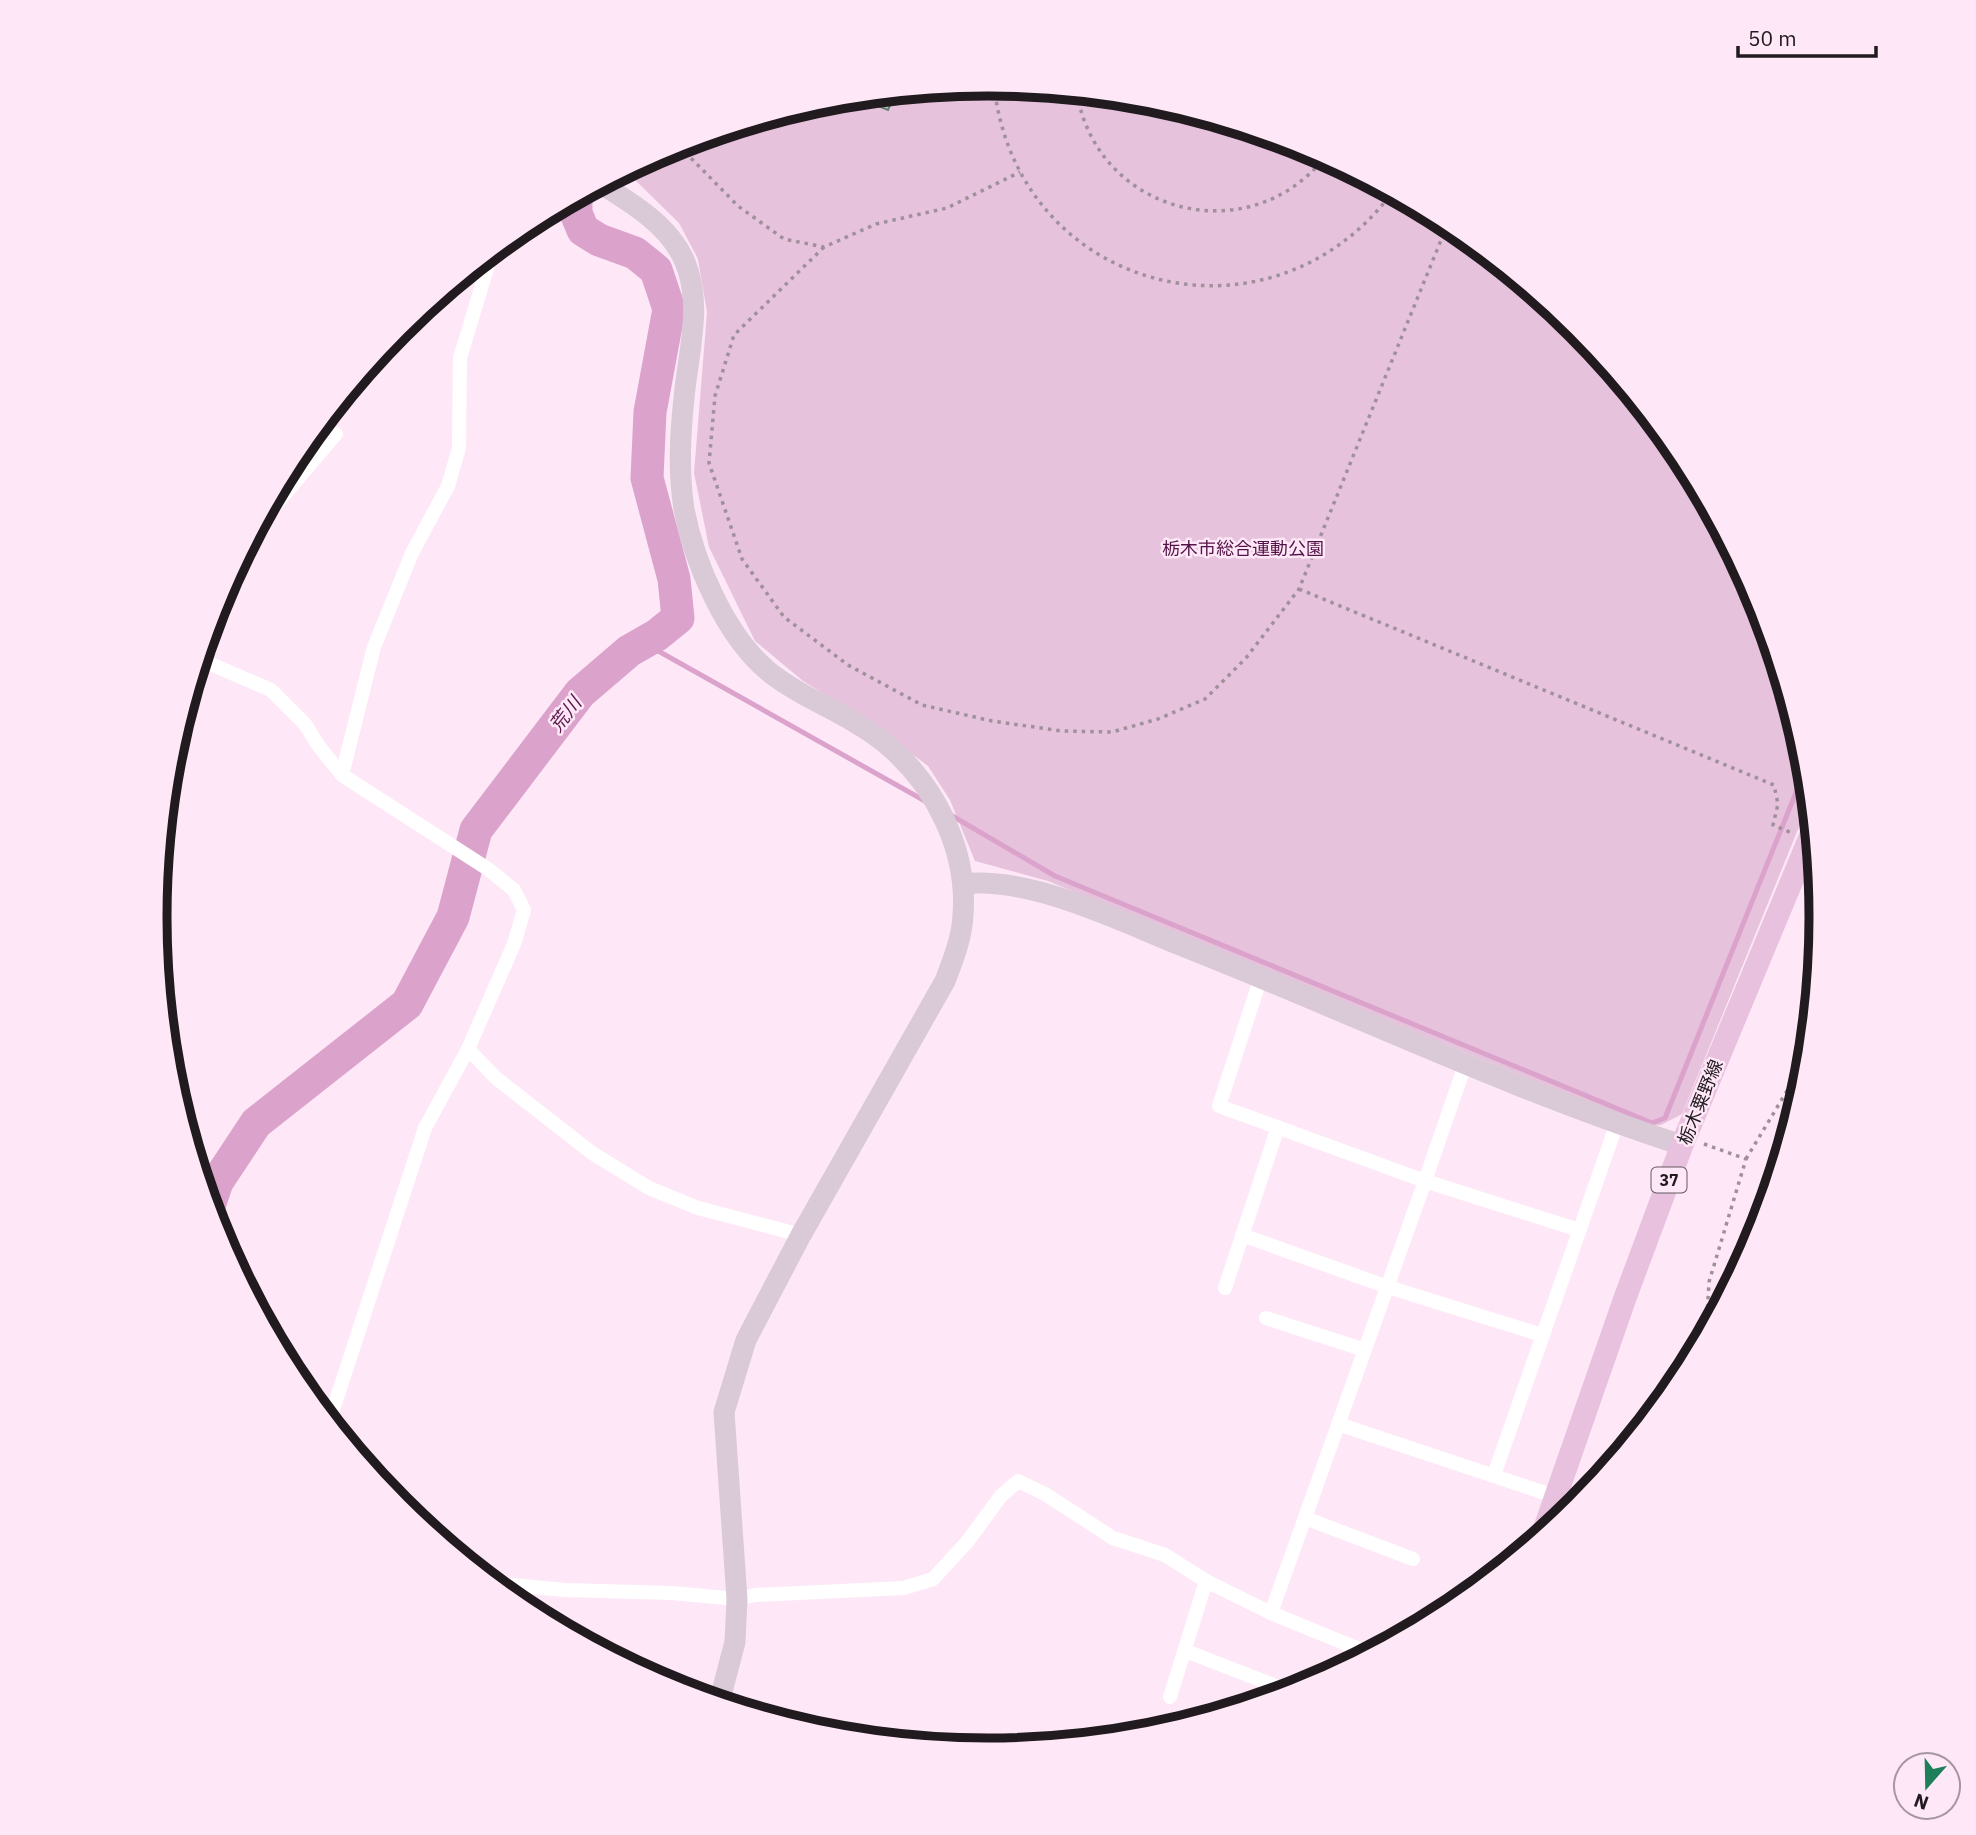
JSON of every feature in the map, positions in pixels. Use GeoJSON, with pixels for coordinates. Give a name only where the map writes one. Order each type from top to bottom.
{"type":"FeatureCollection","features":[{"type":"Feature","properties":{"kind":"main road","name":"栃木粟野線"},"geometry":{"type":"LineString","coordinates":[[1548,1517],[1682,1145],[1806,848]]}},
{"type":"Feature","properties":{"kind":"street"},"geometry":{"type":"LineString","coordinates":[[609,189],[636,205],[666,233],[685,261],[694,298],[679,453],[684,510],[713,596],[734,632],[767,670],[885,743],[908,766],[935,800],[952,838],[963,884],[963,917],[955,954],[945,981],[801,1235],[746,1340],[724,1412],[737,1599],[735,1642],[721,1694]]}},
{"type":"Feature","properties":{"kind":"street"},"geometry":{"type":"LineString","coordinates":[[342,775],[374,647],[412,553],[449,486],[459,448],[460,358],[488,266]]}},
{"type":"Feature","properties":{"kind":"street"},"geometry":{"type":"LineString","coordinates":[[284,496],[336,434]]}},
{"type":"Feature","properties":{"kind":"street"},"geometry":{"type":"LineString","coordinates":[[207,664],[271,690],[305,724],[342,775],[488,869],[514,890],[524,910],[514,944],[468,1049],[425,1128],[332,1412]]}},
{"type":"Feature","properties":{"kind":"street"},"geometry":{"type":"LineString","coordinates":[[963,884],[1008,884],[1049,894],[1261,977],[1617,1123],[1682,1145]]}},
{"type":"Feature","properties":{"kind":"street"},"geometry":{"type":"LineString","coordinates":[[1261,977],[1219,1106],[1425,1181],[1579,1230]]}},
{"type":"Feature","properties":{"kind":"street"},"geometry":{"type":"LineString","coordinates":[[468,1049],[496,1077],[592,1153],[649,1188],[698,1208],[801,1235]]}},
{"type":"Feature","properties":{"kind":"street"},"geometry":{"type":"LineString","coordinates":[[1271,1613],[1466,1062]]}},
{"type":"Feature","properties":{"kind":"street"},"geometry":{"type":"LineString","coordinates":[[1494,1475],[1617,1123]]}},
{"type":"Feature","properties":{"kind":"street"},"geometry":{"type":"LineString","coordinates":[[1225,1287],[1278,1127]]}},
{"type":"Feature","properties":{"kind":"street"},"geometry":{"type":"LineString","coordinates":[[1242,1235],[1388,1287],[1542,1335]]}},
{"type":"Feature","properties":{"kind":"street"},"geometry":{"type":"LineString","coordinates":[[1266,1318],[1365,1350]]}},
{"type":"Feature","properties":{"kind":"street"},"geometry":{"type":"LineString","coordinates":[[1338,1424],[1555,1496]]}},
{"type":"Feature","properties":{"kind":"street"},"geometry":{"type":"LineString","coordinates":[[510,1585],[737,1599],[755,1595],[904,1588],[933,1579],[967,1542],[1001,1496],[1018,1481],[1045,1494],[1113,1538],[1166,1555],[1206,1581],[1271,1613],[1360,1649]]}},
{"type":"Feature","properties":{"kind":"street"},"geometry":{"type":"LineString","coordinates":[[1305,1518],[1413,1559]]}},
{"type":"Feature","properties":{"kind":"street"},"geometry":{"type":"LineString","coordinates":[[1170,1697],[1206,1581]]}},
{"type":"Feature","properties":{"kind":"street"},"geometry":{"type":"LineString","coordinates":[[1185,1651],[1276,1686]]}},
{"type":"Feature","properties":{"kind":"path"},"geometry":{"type":"LineString","coordinates":[[995,96],[1006,141],[1020,172],[1041,204],[1067,231],[1098,254],[1132,271],[1156,278],[1206,287],[1244,285],[1269,279],[1316,261],[1348,240],[1387,200]]}},
{"type":"Feature","properties":{"kind":"path"},"geometry":{"type":"LineString","coordinates":[[1078,101],[1081,117],[1104,158],[1139,190],[1188,209],[1228,212],[1272,201],[1310,176],[1318,166]]}},
{"type":"Feature","properties":{"kind":"path"},"geometry":{"type":"LineString","coordinates":[[685,155],[738,206],[784,239],[824,247]]}},
{"type":"Feature","properties":{"kind":"path"},"geometry":{"type":"LineString","coordinates":[[1020,172],[947,208],[876,224],[824,247],[734,335],[715,396],[709,463],[742,559],[784,617],[848,665],[922,705],[1003,723],[1062,731],[1112,732],[1158,719],[1205,699],[1246,657],[1299,589],[1443,235]]}},
{"type":"Feature","properties":{"kind":"path"},"geometry":{"type":"LineString","coordinates":[[1299,589],[1774,785],[1779,804],[1773,825],[1804,833]]}},
{"type":"Feature","properties":{"kind":"path"},"geometry":{"type":"LineString","coordinates":[[1707,1313],[1709,1283],[1746,1159],[1792,1083]]}},
{"type":"Feature","properties":{"kind":"path"},"geometry":{"type":"LineString","coordinates":[[1682,1145],[1699,1142],[1746,1159]]}},
{"type":"Feature","properties":{"kind":"green space","name":"栃木市総合運動公園"},"geometry":{"type":"Polygon","coordinates":[[[934,98],[1042,98],[1095,103],[1201,124],[1302,159],[1399,206],[1488,266],[1529,300],[1569,337],[1640,418],[1699,507],[1725,554],[1747,603],[1766,654],[1793,757],[1803,818],[1682,1114],[1661,1125],[1644,1126],[1048,881],[975,861],[950,800],[928,766],[871,723],[803,681],[755,641],[709,547],[694,473],[707,312],[698,259],[679,223],[633,178],[724,140],[775,124],[828,112],[934,98]]]}},
{"type":"Feature","properties":{"kind":"building"},"geometry":{"type":"Polygon","coordinates":[[[891,102],[888,110],[873,104],[891,102]]]}},
{"type":"Feature","properties":{"kind":"waterway","name":"荒川"},"geometry":{"type":"LineString","coordinates":[[214,1191],[217,1182],[256,1123],[407,1004],[453,917],[476,830],[580,693],[629,651],[657,635],[678,618],[674,579],[647,478],[650,412],[669,309],[656,270],[635,253],[599,240],[583,230],[576,207]]}},
{"type":"Feature","properties":{"kind":"waterway"},"geometry":{"type":"LineString","coordinates":[[644,643],[925,801]]}},
{"type":"Feature","properties":{"kind":"waterway"},"geometry":{"type":"LineString","coordinates":[[949,814],[1055,876],[1652,1123],[1665,1118],[1798,787]]}}]}
